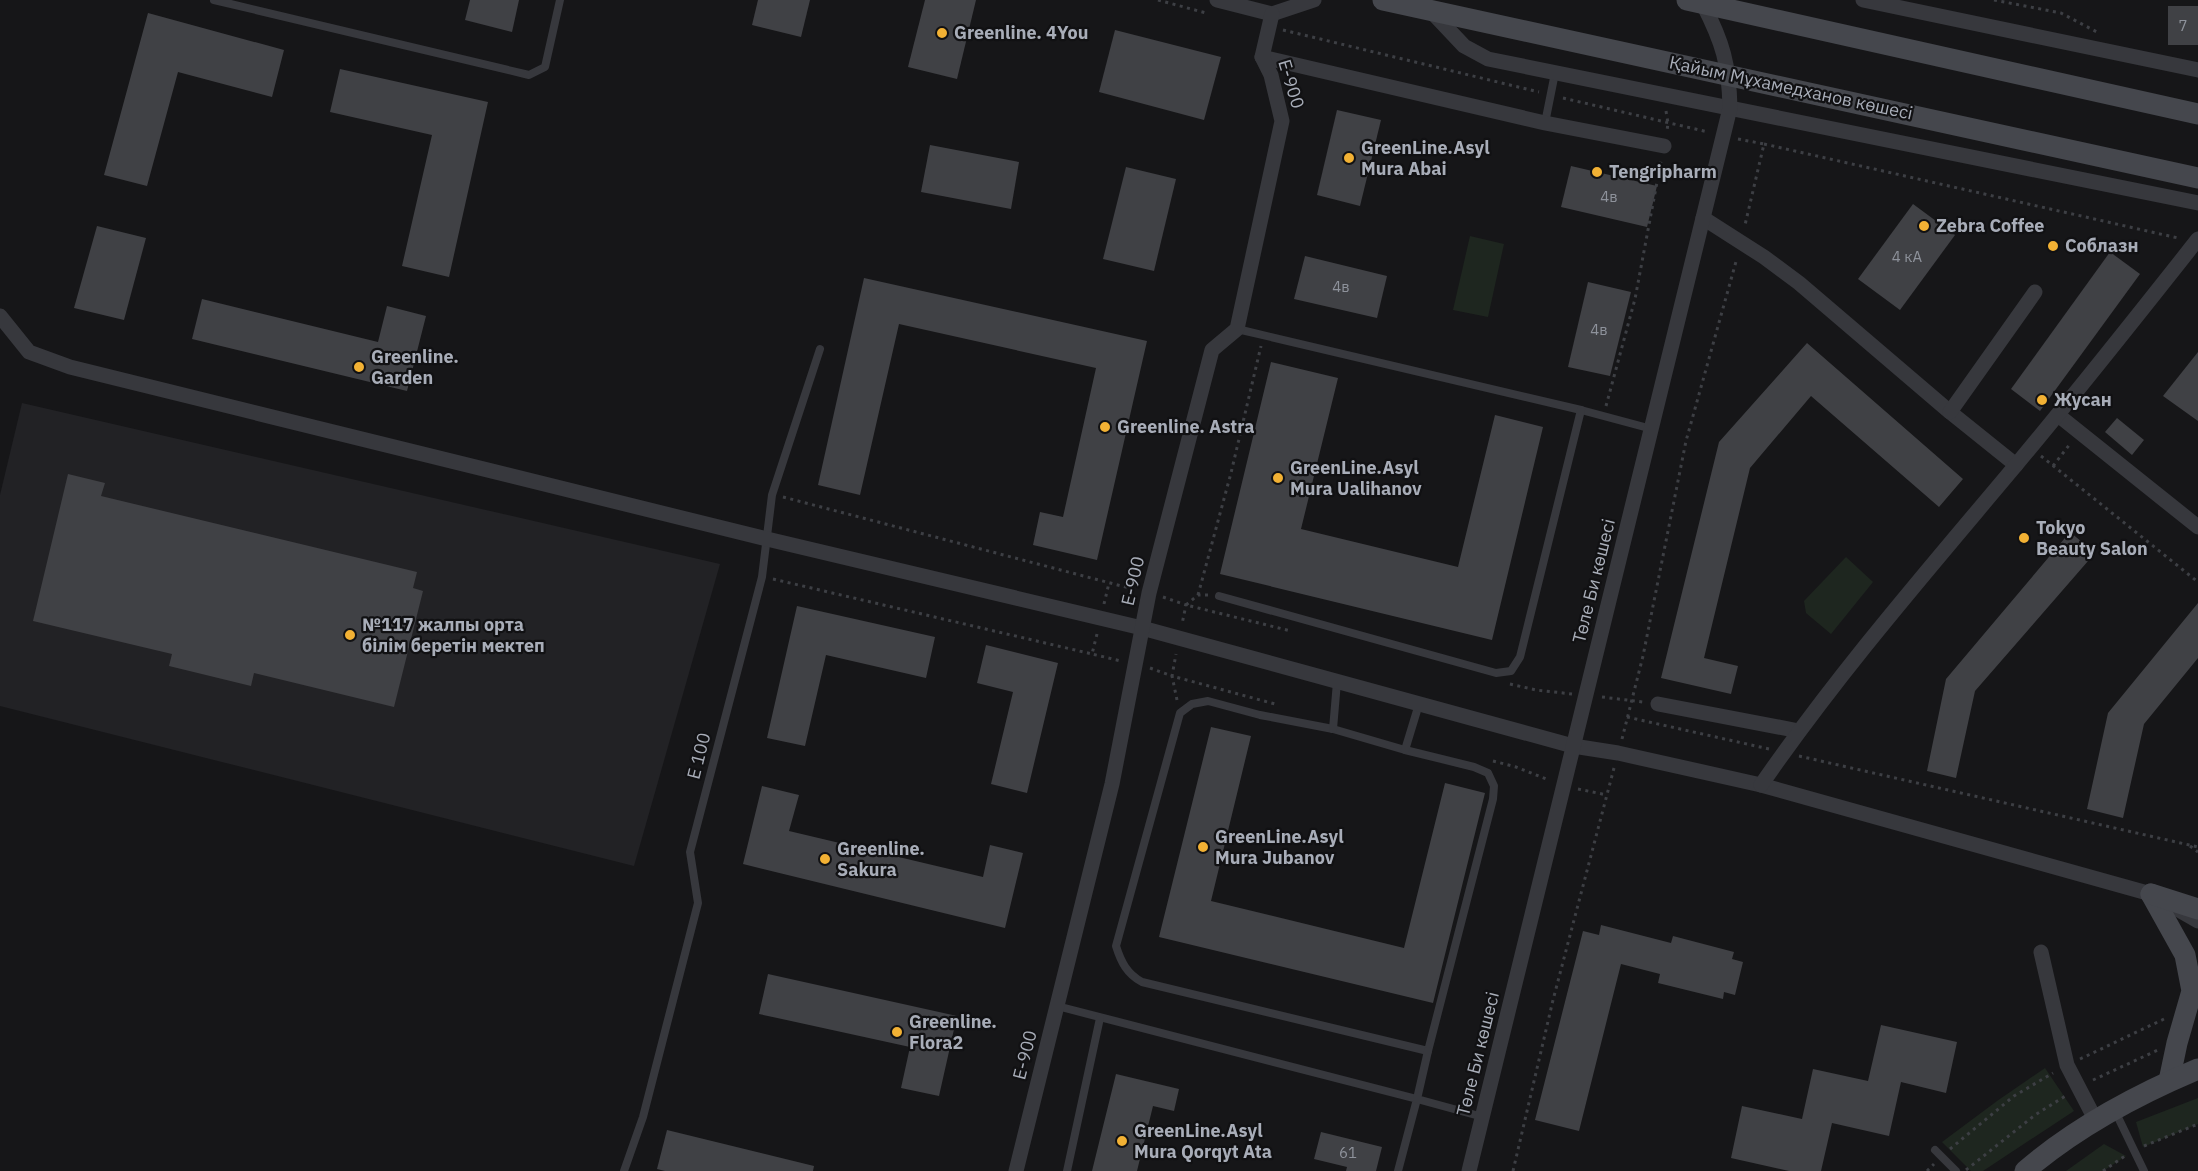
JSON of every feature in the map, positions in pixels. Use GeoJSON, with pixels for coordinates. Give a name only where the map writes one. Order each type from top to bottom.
{"type":"FeatureCollection","features":[{"type":"Feature","properties":{"kind":"main road","name":"Қайым Мұхамедханов көшесі"},"geometry":{"type":"LineString","coordinates":[[1383,0],[2198,178]]}},
{"type":"Feature","properties":{"kind":"main road"},"geometry":{"type":"LineString","coordinates":[[1695,2],[2198,114]]}},
{"type":"Feature","properties":{"kind":"main road"},"geometry":{"type":"LineString","coordinates":[[2151,894],[2198,909]]}},
{"type":"Feature","properties":{"kind":"main road"},"geometry":{"type":"LineString","coordinates":[[2151,894],[2186,956],[2192,990],[2169,1081]]}},
{"type":"Feature","properties":{"kind":"main road"},"geometry":{"type":"LineString","coordinates":[[2025,1171],[2095,1119],[2169,1081],[2198,1069]]}},
{"type":"Feature","properties":{"kind":"street"},"geometry":{"type":"LineString","coordinates":[[1213,7],[1270,20],[1314,0]]}},
{"type":"Feature","properties":{"kind":"street"},"geometry":{"type":"LineString","coordinates":[[1863,0],[2198,70]]}},
{"type":"Feature","properties":{"kind":"street","name":"Төле Би көшесі"},"geometry":{"type":"LineString","coordinates":[[1469,1171],[1730,108],[1729,75],[1719,34],[1695,2]]}},
{"type":"Feature","properties":{"kind":"street"},"geometry":{"type":"LineString","coordinates":[[1430,10],[1464,46],[1488,59],[2198,202]]}},
{"type":"Feature","properties":{"kind":"street","name":"E-900"},"geometry":{"type":"LineString","coordinates":[[1016,1171],[1112,784],[1149,593],[1212,350],[1237,329],[1282,122],[1271,75],[1262,57],[1270,20]]}},
{"type":"Feature","properties":{"kind":"street"},"geometry":{"type":"LineString","coordinates":[[1262,57],[1545,123],[1664,146]]}},
{"type":"Feature","properties":{"kind":"street"},"geometry":{"type":"LineString","coordinates":[[1703,218],[1799,283],[1950,412],[2016,465]]}},
{"type":"Feature","properties":{"kind":"street"},"geometry":{"type":"LineString","coordinates":[[1761,785],[1858,653],[2058,415],[2197,240]]}},
{"type":"Feature","properties":{"kind":"street"},"geometry":{"type":"LineString","coordinates":[[1950,412],[2035,292]]}},
{"type":"Feature","properties":{"kind":"street"},"geometry":{"type":"LineString","coordinates":[[0,316],[29,352],[70,367],[767,539],[1142,628],[1573,746],[1618,753],[1761,785],[2151,894],[2198,921]]}},
{"type":"Feature","properties":{"kind":"street"},"geometry":{"type":"LineString","coordinates":[[2058,415],[2198,527]]}},
{"type":"Feature","properties":{"kind":"street"},"geometry":{"type":"LineString","coordinates":[[1658,704],[1799,731]]}},
{"type":"Feature","properties":{"kind":"street"},"geometry":{"type":"LineString","coordinates":[[2041,952],[2067,1065],[2095,1119]]}},
{"type":"Feature","properties":{"kind":"lane"},"geometry":{"type":"LineString","coordinates":[[214,0],[529,75],[545,67],[560,0]]}},
{"type":"Feature","properties":{"kind":"lane"},"geometry":{"type":"LineString","coordinates":[[1545,123],[1555,72]]}},
{"type":"Feature","properties":{"kind":"lane"},"geometry":{"type":"LineString","coordinates":[[1237,329],[1581,410],[1652,429]]}},
{"type":"Feature","properties":{"kind":"lane","name":"E 100"},"geometry":{"type":"LineString","coordinates":[[624,1171],[643,1117],[698,903],[690,852],[762,577],[772,495],[820,349]]}},
{"type":"Feature","properties":{"kind":"lane"},"geometry":{"type":"LineString","coordinates":[[1219,596],[1496,673],[1512,671],[1520,657],[1581,410]]}},
{"type":"Feature","properties":{"kind":"lane"},"geometry":{"type":"LineString","coordinates":[[1333,729],[1337,682]]}},
{"type":"Feature","properties":{"kind":"lane"},"geometry":{"type":"LineString","coordinates":[[1398,1171],[1493,799],[1494,786],[1488,773],[1474,766],[1405,750],[1333,729],[1260,715],[1208,701],[1192,704],[1180,713],[1116,946],[1131,976],[1142,982],[1428,1051]]}},
{"type":"Feature","properties":{"kind":"lane"},"geometry":{"type":"LineString","coordinates":[[1405,750],[1419,704]]}},
{"type":"Feature","properties":{"kind":"lane"},"geometry":{"type":"LineString","coordinates":[[1057,1006],[1483,1117]]}},
{"type":"Feature","properties":{"kind":"lane"},"geometry":{"type":"LineString","coordinates":[[1067,1171],[1100,1018]]}},
{"type":"Feature","properties":{"kind":"lane"},"geometry":{"type":"LineString","coordinates":[[2115,1109],[2144,1171]]}},
{"type":"Feature","properties":{"kind":"lane"},"geometry":{"type":"LineString","coordinates":[[1935,1150],[1956,1171]]}},
{"type":"Feature","properties":{"kind":"path"},"geometry":{"type":"LineString","coordinates":[[1158,0],[1213,7]]}},
{"type":"Feature","properties":{"kind":"path"},"geometry":{"type":"LineString","coordinates":[[1994,0],[2061,12],[2099,33]]}},
{"type":"Feature","properties":{"kind":"path"},"geometry":{"type":"LineString","coordinates":[[1270,20],[1551,95],[1668,123],[2197,240]]}},
{"type":"Feature","properties":{"kind":"path"},"geometry":{"type":"LineString","coordinates":[[1603,416],[1635,298],[1664,146],[1668,123],[1662,94]]}},
{"type":"Feature","properties":{"kind":"path"},"geometry":{"type":"LineString","coordinates":[[1513,1171],[1553,999],[1643,656],[1686,441],[1741,242],[1764,144]]}},
{"type":"Feature","properties":{"kind":"path"},"geometry":{"type":"LineString","coordinates":[[1198,595],[1232,473],[1264,335]]}},
{"type":"Feature","properties":{"kind":"path"},"geometry":{"type":"LineString","coordinates":[[2053,466],[2079,432]]}},
{"type":"Feature","properties":{"kind":"path"},"geometry":{"type":"LineString","coordinates":[[2030,448],[2198,582]]}},
{"type":"Feature","properties":{"kind":"path"},"geometry":{"type":"LineString","coordinates":[[772,495],[1149,593]]}},
{"type":"Feature","properties":{"kind":"path"},"geometry":{"type":"LineString","coordinates":[[762,577],[1092,654]]}},
{"type":"Feature","properties":{"kind":"path"},"geometry":{"type":"LineString","coordinates":[[1628,717],[2198,847]]}},
{"type":"Feature","properties":{"kind":"path"},"geometry":{"type":"LineString","coordinates":[[2188,844],[2198,852]]}},
{"type":"Feature","properties":{"kind":"path"},"geometry":{"type":"LineString","coordinates":[[1927,1171],[2014,1096],[2067,1065],[2167,1018]]}},
{"type":"Feature","properties":{"kind":"path"},"geometry":{"type":"LineString","coordinates":[[2103,1171],[2134,1150],[2198,1124]]}},
{"type":"Feature","properties":{"kind":"shaded area"},"geometry":{"type":"Polygon","coordinates":[[[1470,236],[1504,244],[1488,317],[1453,310],[1470,236]]]}},
{"type":"Feature","properties":{"kind":"shaded area","name":"№117 жалпы орта білім беретін мектеп"},"geometry":{"type":"Polygon","coordinates":[[[22,403],[720,564],[634,866],[0,706],[0,495],[22,403]]]}},
{"type":"Feature","properties":{"kind":"shaded area"},"geometry":{"type":"Polygon","coordinates":[[[1846,557],[1873,582],[1831,634],[1806,613],[1804,601],[1846,557]]]}},
{"type":"Feature","properties":{"kind":"shaded area"},"geometry":{"type":"Polygon","coordinates":[[[2045,1068],[2074,1111],[1983,1171],[1971,1171],[1942,1142],[1997,1101],[2045,1068]]]}},
{"type":"Feature","properties":{"kind":"shaded area"},"geometry":{"type":"Polygon","coordinates":[[[2198,1098],[2198,1124],[2143,1147],[2136,1122],[2198,1098]]]}},
{"type":"Feature","properties":{"kind":"shaded area"},"geometry":{"type":"Polygon","coordinates":[[[2104,1144],[2126,1156],[2103,1171],[2066,1171],[2104,1144]]]}},
{"type":"Feature","properties":{"kind":"building"},"geometry":{"type":"Polygon","coordinates":[[[470,0],[519,0],[512,32],[465,20],[470,0]]]}},
{"type":"Feature","properties":{"kind":"building"},"geometry":{"type":"Polygon","coordinates":[[[758,0],[810,0],[801,37],[752,25],[758,0]]]}},
{"type":"Feature","properties":{"kind":"building","name":"Greenline. 4You"},"geometry":{"type":"Polygon","coordinates":[[[925,0],[976,0],[957,79],[908,67],[925,0]]]}},
{"type":"Feature","properties":{"kind":"building"},"geometry":{"type":"Polygon","coordinates":[[[2168,6],[2198,6],[2198,45],[2168,45],[2168,6]]]}},
{"type":"Feature","properties":{"kind":"building"},"geometry":{"type":"Polygon","coordinates":[[[148,13],[284,50],[272,97],[178,72],[147,186],[104,175],[148,13]]]}},
{"type":"Feature","properties":{"kind":"building"},"geometry":{"type":"Polygon","coordinates":[[[1115,30],[1221,57],[1204,120],[1099,92],[1115,30]]]}},
{"type":"Feature","properties":{"kind":"building"},"geometry":{"type":"Polygon","coordinates":[[[340,69],[488,102],[449,277],[402,266],[432,135],[330,112],[340,69]]]}},
{"type":"Feature","properties":{"kind":"building","name":"GreenLine.Asyl Mura Abai"},"geometry":{"type":"Polygon","coordinates":[[[1337,110],[1381,120],[1360,206],[1317,195],[1337,110]]]}},
{"type":"Feature","properties":{"kind":"building"},"geometry":{"type":"Polygon","coordinates":[[[930,145],[1019,162],[1011,209],[921,192],[930,145]]]}},
{"type":"Feature","properties":{"kind":"building"},"geometry":{"type":"Polygon","coordinates":[[[1571,166],[1657,186],[1647,227],[1561,207],[1571,166]]]}},
{"type":"Feature","properties":{"kind":"building"},"geometry":{"type":"Polygon","coordinates":[[[1126,167],[1176,179],[1154,271],[1103,259],[1126,167]]]}},
{"type":"Feature","properties":{"kind":"building"},"geometry":{"type":"Polygon","coordinates":[[[1913,204],[1955,235],[1900,310],[1858,279],[1913,204]]]}},
{"type":"Feature","properties":{"kind":"building"},"geometry":{"type":"Polygon","coordinates":[[[97,226],[146,238],[124,320],[74,308],[97,226]]]}},
{"type":"Feature","properties":{"kind":"building"},"geometry":{"type":"Polygon","coordinates":[[[2110,252],[2140,274],[2040,411],[2011,389],[2110,252]]]}},
{"type":"Feature","properties":{"kind":"building"},"geometry":{"type":"Polygon","coordinates":[[[1305,256],[1387,276],[1377,318],[1294,299],[1305,256]]]}},
{"type":"Feature","properties":{"kind":"building","name":"Greenline. Astra"},"geometry":{"type":"Polygon","coordinates":[[[864,278],[1147,341],[1097,560],[1033,545],[1040,512],[1063,517],[1096,368],[899,324],[860,495],[818,485],[864,278]]]}},
{"type":"Feature","properties":{"kind":"building"},"geometry":{"type":"Polygon","coordinates":[[[1588,282],[1631,292],[1610,376],[1568,367],[1588,282]]]}},
{"type":"Feature","properties":{"kind":"building","name":"Greenline. Garden"},"geometry":{"type":"Polygon","coordinates":[[[202,299],[378,342],[387,306],[426,316],[407,391],[192,339],[202,299]]]}},
{"type":"Feature","properties":{"kind":"building"},"geometry":{"type":"Polygon","coordinates":[[[1807,343],[1963,479],[1939,507],[1811,396],[1750,468],[1704,658],[1738,666],[1731,694],[1661,678],[1719,442],[1807,343]]]}},
{"type":"Feature","properties":{"kind":"building"},"geometry":{"type":"Polygon","coordinates":[[[2198,352],[2198,421],[2163,396],[2198,352]]]}},
{"type":"Feature","properties":{"kind":"building","name":"GreenLine.Asyl Mura Ualihanov"},"geometry":{"type":"Polygon","coordinates":[[[1271,362],[1338,378],[1301,529],[1458,567],[1495,415],[1543,427],[1492,640],[1220,574],[1271,362]]]}},
{"type":"Feature","properties":{"kind":"building"},"geometry":{"type":"Polygon","coordinates":[[[2117,418],[2144,440],[2132,455],[2105,432],[2117,418]]]}},
{"type":"Feature","properties":{"kind":"building"},"geometry":{"type":"Polygon","coordinates":[[[68,474],[105,483],[101,496],[417,572],[413,588],[423,591],[394,707],[254,673],[251,686],[169,666],[172,654],[33,621],[68,474]]]}},
{"type":"Feature","properties":{"kind":"building"},"geometry":{"type":"Polygon","coordinates":[[[2070,532],[2095,553],[1975,691],[1956,778],[1927,771],[1946,679],[2070,532]]]}},
{"type":"Feature","properties":{"kind":"building"},"geometry":{"type":"Polygon","coordinates":[[[2198,603],[2198,658],[2144,724],[2123,818],[2087,809],[2108,713],[2198,603]]]}},
{"type":"Feature","properties":{"kind":"building"},"geometry":{"type":"Polygon","coordinates":[[[797,606],[935,637],[926,678],[826,655],[805,746],[767,738],[797,606]]]}},
{"type":"Feature","properties":{"kind":"building"},"geometry":{"type":"Polygon","coordinates":[[[986,645],[1058,663],[1027,793],[991,784],[1013,692],[977,683],[986,645]]]}},
{"type":"Feature","properties":{"kind":"building","name":"GreenLine.Asyl Mura Jubanov"},"geometry":{"type":"Polygon","coordinates":[[[1211,727],[1251,736],[1211,901],[1404,948],[1445,783],[1485,793],[1433,1003],[1159,937],[1211,727]]]}},
{"type":"Feature","properties":{"kind":"building","name":"Greenline. Sakura"},"geometry":{"type":"Polygon","coordinates":[[[762,786],[799,795],[789,831],[983,877],[990,845],[1023,853],[1005,928],[743,864],[762,786]]]}},
{"type":"Feature","properties":{"kind":"building"},"geometry":{"type":"Polygon","coordinates":[[[1601,925],[1671,943],[1673,936],[1734,952],[1732,959],[1743,962],[1735,995],[1724,992],[1723,999],[1658,983],[1660,974],[1621,964],[1579,1131],[1535,1120],[1583,931],[1599,935],[1601,925]]]}},
{"type":"Feature","properties":{"kind":"building","name":"Greenline. Flora2"},"geometry":{"type":"Polygon","coordinates":[[[768,974],[957,1016],[939,1096],[901,1088],[910,1047],[759,1014],[768,974]]]}},
{"type":"Feature","properties":{"kind":"building"},"geometry":{"type":"Polygon","coordinates":[[[1881,1025],[1957,1042],[1946,1093],[1901,1082],[1889,1136],[1832,1123],[1821,1171],[1789,1171],[1731,1158],[1742,1106],[1802,1119],[1813,1069],[1868,1081],[1881,1025]]]}},
{"type":"Feature","properties":{"kind":"building","name":"GreenLine.Asyl Mura Qorqyt Ata"},"geometry":{"type":"Polygon","coordinates":[[[1116,1074],[1179,1089],[1174,1111],[1153,1106],[1137,1171],[1092,1171],[1116,1074]]]}},
{"type":"Feature","properties":{"kind":"building"},"geometry":{"type":"Polygon","coordinates":[[[667,1130],[814,1166],[813,1171],[665,1171],[657,1169],[667,1130]]]}},
{"type":"Feature","properties":{"kind":"building","name":"GreenLine.Asyl Mura Qorqyt Ata"},"geometry":{"type":"Polygon","coordinates":[[[1321,1132],[1382,1147],[1376,1171],[1346,1171],[1347,1167],[1314,1159],[1321,1132]]]}},
{"type":"Feature","properties":{"kind":"place","name":"Greenline. 4You"},"geometry":{"type":"Point","coordinates":[942,33]}},
{"type":"Feature","properties":{"kind":"place","name":"GreenLine.Asyl Mura Abai"},"geometry":{"type":"Point","coordinates":[1349,158]}},
{"type":"Feature","properties":{"kind":"place","name":"Tengripharm"},"geometry":{"type":"Point","coordinates":[1597,172]}},
{"type":"Feature","properties":{"kind":"place","name":"Zebra Coffee"},"geometry":{"type":"Point","coordinates":[1924,226]}},
{"type":"Feature","properties":{"kind":"place","name":"Соблазн"},"geometry":{"type":"Point","coordinates":[2053,246]}},
{"type":"Feature","properties":{"kind":"place","name":"Greenline. Garden"},"geometry":{"type":"Point","coordinates":[359,367]}},
{"type":"Feature","properties":{"kind":"place","name":"Жусан"},"geometry":{"type":"Point","coordinates":[2042,400]}},
{"type":"Feature","properties":{"kind":"place","name":"Greenline. Astra"},"geometry":{"type":"Point","coordinates":[1105,427]}},
{"type":"Feature","properties":{"kind":"place","name":"GreenLine.Asyl Mura Ualihanov"},"geometry":{"type":"Point","coordinates":[1278,478]}},
{"type":"Feature","properties":{"kind":"place","name":"Tokyo Beauty Salon"},"geometry":{"type":"Point","coordinates":[2024,538]}},
{"type":"Feature","properties":{"kind":"place","name":"№117 жалпы орта білім беретін мектеп"},"geometry":{"type":"Point","coordinates":[350,635]}},
{"type":"Feature","properties":{"kind":"place","name":"GreenLine.Asyl Mura Jubanov"},"geometry":{"type":"Point","coordinates":[1203,847]}},
{"type":"Feature","properties":{"kind":"place","name":"Greenline. Sakura"},"geometry":{"type":"Point","coordinates":[825,859]}},
{"type":"Feature","properties":{"kind":"place","name":"Greenline. Flora2"},"geometry":{"type":"Point","coordinates":[897,1032]}},
{"type":"Feature","properties":{"kind":"place","name":"GreenLine.Asyl Mura Qorqyt Ata"},"geometry":{"type":"Point","coordinates":[1122,1141]}}]}
